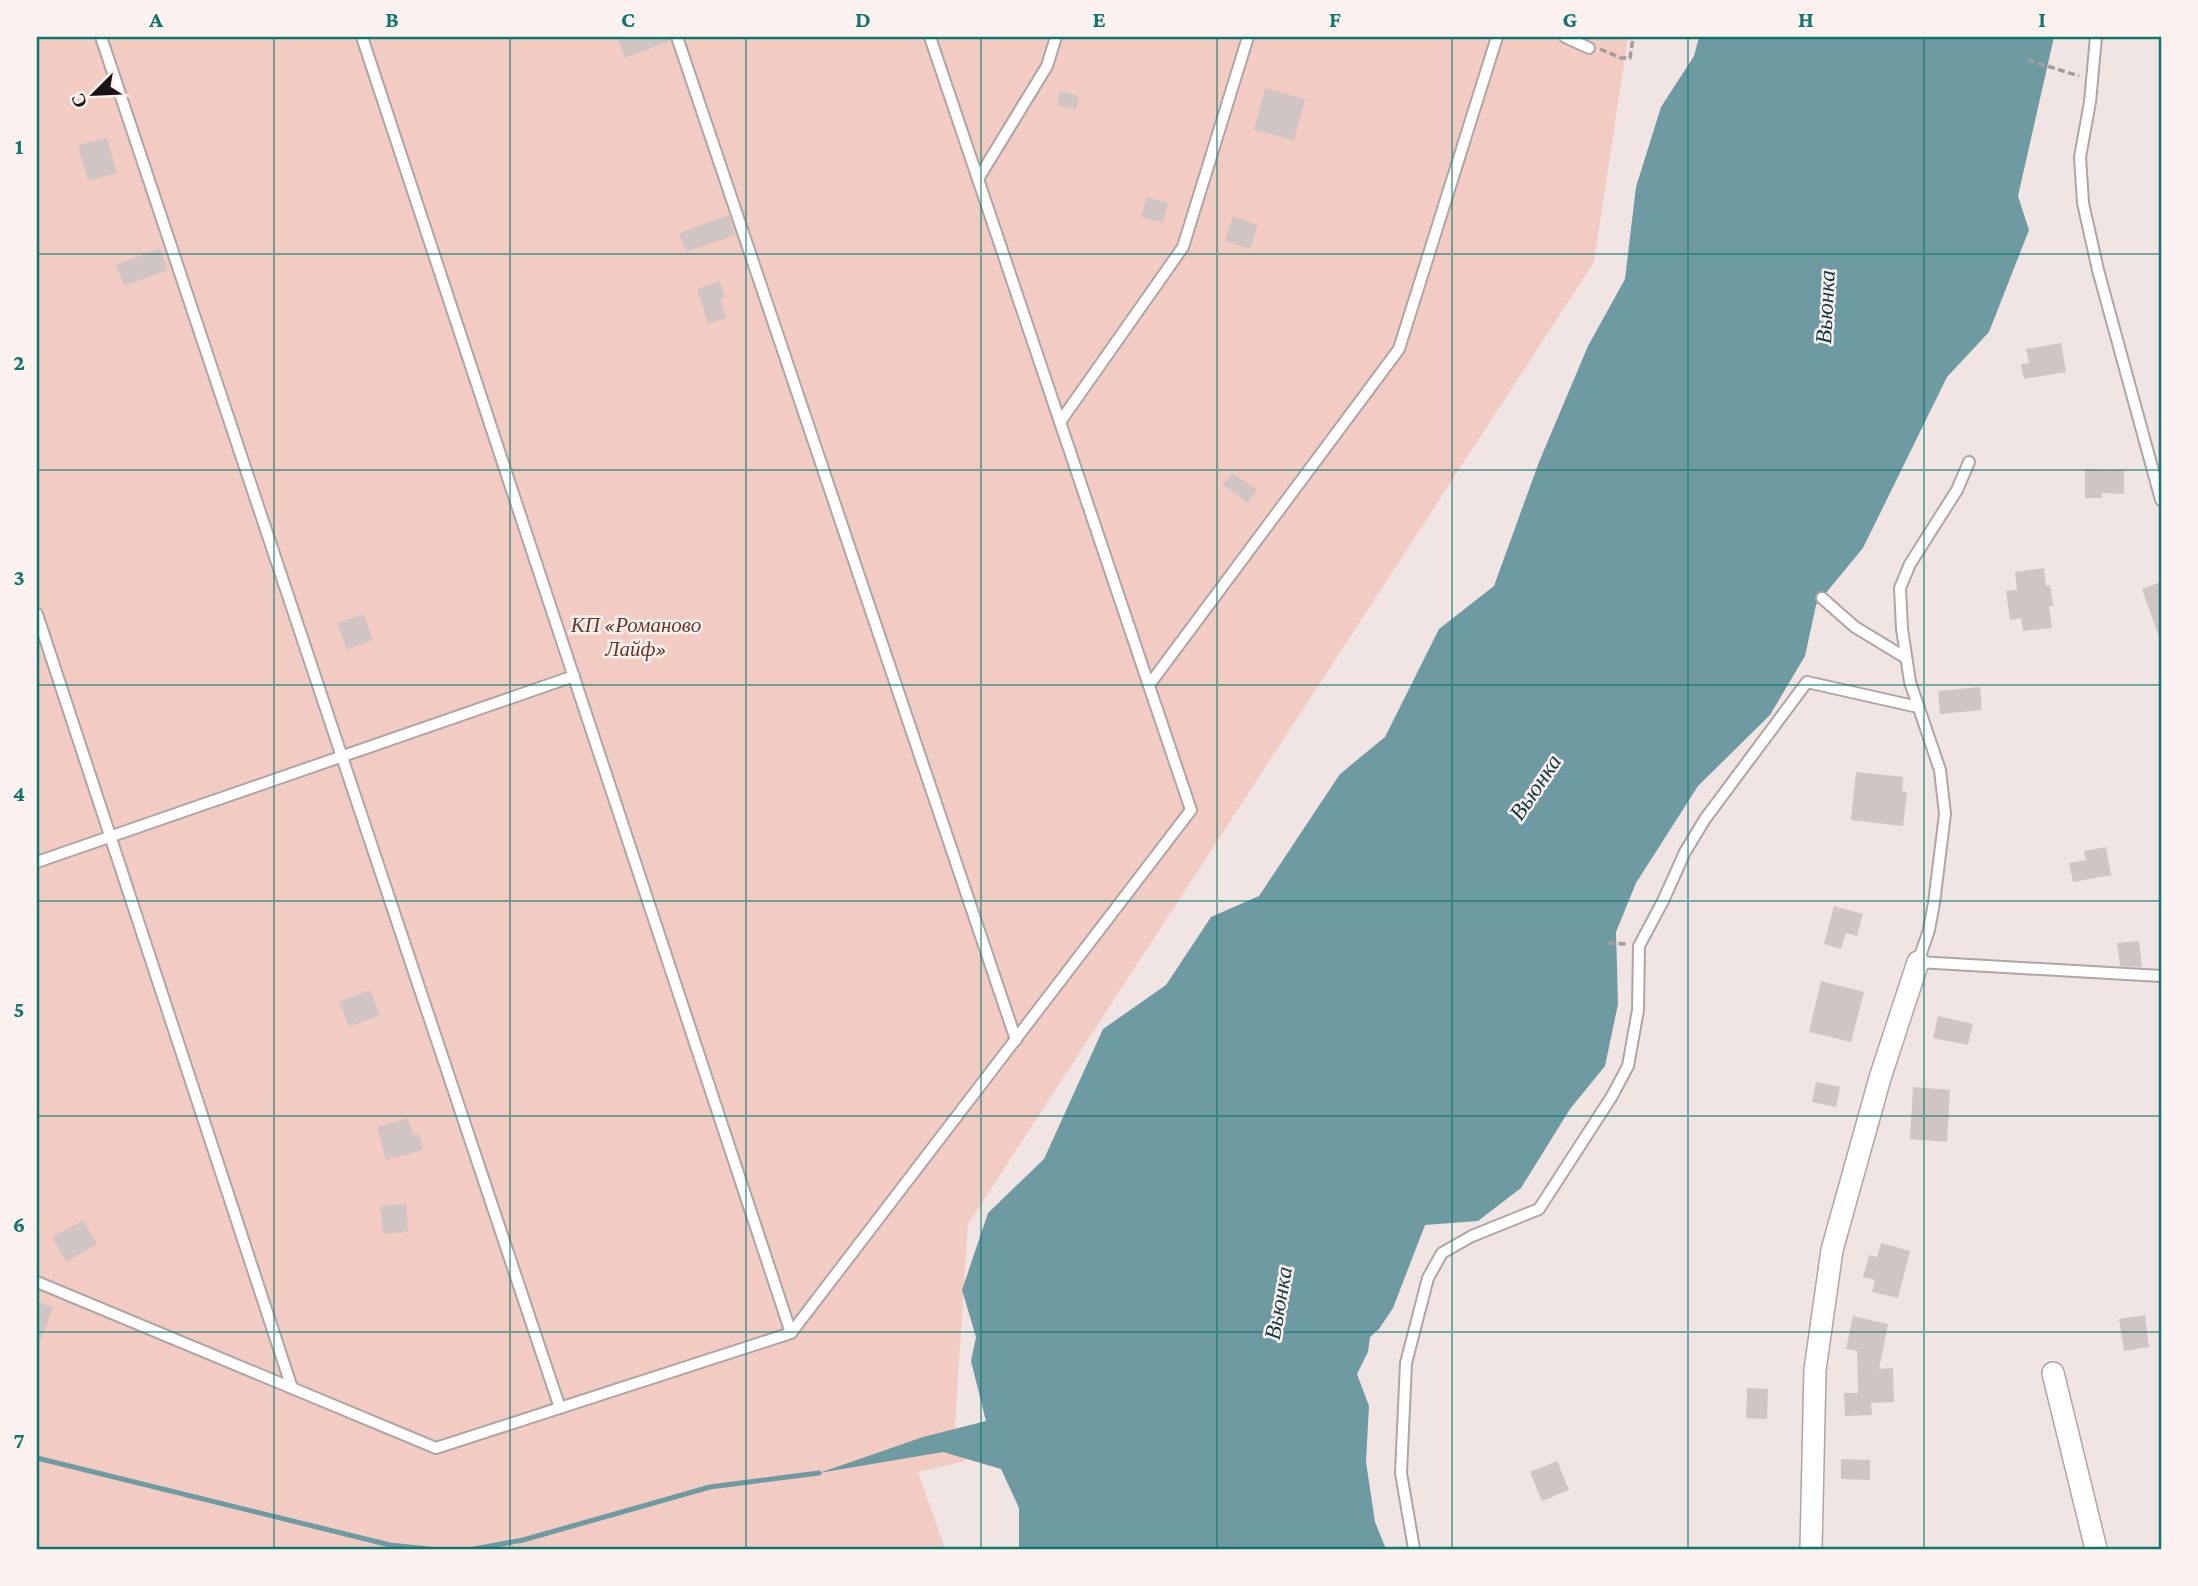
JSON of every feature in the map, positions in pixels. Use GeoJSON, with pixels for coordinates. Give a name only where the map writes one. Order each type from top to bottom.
{"type":"FeatureCollection","features":[{"type":"Feature","properties":{"kind":"street"},"geometry":{"type":"LineString","coordinates":[[1811,1549],[1815,1370],[1832,1250],[1880,1078],[1918,962]]}},
{"type":"Feature","properties":{"kind":"street"},"geometry":{"type":"LineString","coordinates":[[2053,1373],[2096,1549]]}},
{"type":"Feature","properties":{"kind":"lane"},"geometry":{"type":"LineString","coordinates":[[101,37],[560,1408]]}},
{"type":"Feature","properties":{"kind":"lane"},"geometry":{"type":"LineString","coordinates":[[362,37],[791,1333]]}},
{"type":"Feature","properties":{"kind":"lane"},"geometry":{"type":"LineString","coordinates":[[677,37],[1016,1040]]}},
{"type":"Feature","properties":{"kind":"lane"},"geometry":{"type":"LineString","coordinates":[[37,1282],[436,1448],[791,1333],[1191,810],[930,37]]}},
{"type":"Feature","properties":{"kind":"lane"},"geometry":{"type":"LineString","coordinates":[[978,179],[1047,66],[1056,37]]}},
{"type":"Feature","properties":{"kind":"lane"},"geometry":{"type":"LineString","coordinates":[[1060,422],[1183,247],[1248,37]]}},
{"type":"Feature","properties":{"kind":"lane"},"geometry":{"type":"LineString","coordinates":[[1149,685],[1399,349],[1497,37]]}},
{"type":"Feature","properties":{"kind":"lane"},"geometry":{"type":"LineString","coordinates":[[1565,37],[1589,48]]}},
{"type":"Feature","properties":{"kind":"lane"},"geometry":{"type":"LineString","coordinates":[[2096,37],[2091,102],[2080,157],[2083,203],[2098,270],[2161,499]]}},
{"type":"Feature","properties":{"kind":"lane"},"geometry":{"type":"LineString","coordinates":[[1969,462],[1957,490],[1904,576],[1899,601],[1910,682],[1940,770],[1945,814],[1934,903],[1929,930],[1918,962],[2161,976]]}},
{"type":"Feature","properties":{"kind":"lane"},"geometry":{"type":"LineString","coordinates":[[1822,598],[1855,627],[1906,658]]}},
{"type":"Feature","properties":{"kind":"lane"},"geometry":{"type":"LineString","coordinates":[[37,614],[292,1388]]}},
{"type":"Feature","properties":{"kind":"lane"},"geometry":{"type":"LineString","coordinates":[[37,862],[574,676]]}},
{"type":"Feature","properties":{"kind":"lane"},"geometry":{"type":"LineString","coordinates":[[1414,1549],[1401,1473],[1406,1363],[1428,1278],[1442,1253],[1472,1236],[1539,1209],[1628,1066],[1638,1010],[1639,946],[1685,852],[1705,820],[1807,682],[1918,707]]}},
{"type":"Feature","properties":{"kind":"path"},"geometry":{"type":"LineString","coordinates":[[1589,48],[1609,52],[1626,60],[1631,56],[1633,37]]}},
{"type":"Feature","properties":{"kind":"path"},"geometry":{"type":"LineString","coordinates":[[2028,60],[2063,69]]}},
{"type":"Feature","properties":{"kind":"path"},"geometry":{"type":"LineString","coordinates":[[1608,943],[1633,944]]}},
{"type":"Feature","properties":{"kind":"green space","name":"КП «Романово Лайф»"},"geometry":{"type":"Polygon","coordinates":[[[37,37],[1628,37],[1594,262],[968,1224],[955,1424],[966,1461],[918,1472],[945,1549],[37,1549],[37,37]]]}},
{"type":"Feature","properties":{"kind":"water","name":"Вьюнка"},"geometry":{"type":"Polygon","coordinates":[[[1699,37],[2054,37],[2018,196],[2029,230],[1989,332],[1947,377],[1863,548],[1816,605],[1805,656],[1770,715],[1698,786],[1636,883],[1616,932],[1618,1004],[1605,1066],[1570,1109],[1521,1188],[1478,1221],[1425,1225],[1393,1308],[1370,1337],[1368,1352],[1357,1374],[1369,1406],[1366,1462],[1375,1522],[1386,1549],[1019,1549],[1019,1508],[1001,1469],[943,1452],[819,1473],[923,1437],[986,1421],[971,1361],[976,1337],[962,1290],[988,1213],[1044,1159],[1103,1029],[1166,985],[1211,917],[1259,896],[1340,774],[1385,737],[1439,629],[1494,586],[1539,462],[1588,346],[1625,279],[1636,187],[1661,107],[1694,56],[1699,37]]]}},
{"type":"Feature","properties":{"kind":"building"},"geometry":{"type":"Polygon","coordinates":[[[617,37],[669,37],[670,41],[625,58],[617,37]]]}},
{"type":"Feature","properties":{"kind":"building"},"geometry":{"type":"Polygon","coordinates":[[[1265,88],[1305,99],[1294,140],[1254,130],[1265,88]]]}},
{"type":"Feature","properties":{"kind":"building"},"geometry":{"type":"Polygon","coordinates":[[[1060,91],[1079,96],[1076,110],[1057,105],[1060,91]]]}},
{"type":"Feature","properties":{"kind":"building"},"geometry":{"type":"Polygon","coordinates":[[[107,138],[117,173],[88,181],[78,145],[107,138]]]}},
{"type":"Feature","properties":{"kind":"building"},"geometry":{"type":"Polygon","coordinates":[[[1147,197],[1168,203],[1163,223],[1141,217],[1147,197]]]}},
{"type":"Feature","properties":{"kind":"building"},"geometry":{"type":"Polygon","coordinates":[[[729,215],[735,235],[686,252],[679,233],[729,215]]]}},
{"type":"Feature","properties":{"kind":"building"},"geometry":{"type":"Polygon","coordinates":[[[1233,216],[1258,225],[1250,249],[1225,241],[1233,216]]]}},
{"type":"Feature","properties":{"kind":"building"},"geometry":{"type":"Polygon","coordinates":[[[160,248],[168,270],[124,286],[116,265],[160,248]]]}},
{"type":"Feature","properties":{"kind":"building"},"geometry":{"type":"Polygon","coordinates":[[[720,281],[725,297],[720,298],[726,318],[708,324],[697,289],[720,281]]]}},
{"type":"Feature","properties":{"kind":"building"},"geometry":{"type":"Polygon","coordinates":[[[2061,343],[2066,372],[2024,379],[2021,364],[2029,363],[2026,349],[2061,343]]]}},
{"type":"Feature","properties":{"kind":"building"},"geometry":{"type":"Polygon","coordinates":[[[2085,469],[2124,470],[2124,494],[2102,493],[2102,498],[2085,498],[2085,469]]]}},
{"type":"Feature","properties":{"kind":"building"},"geometry":{"type":"Polygon","coordinates":[[[1232,473],[1257,490],[1248,503],[1223,485],[1232,473]]]}},
{"type":"Feature","properties":{"kind":"building"},"geometry":{"type":"Polygon","coordinates":[[[2044,568],[2046,586],[2050,585],[2053,606],[2049,606],[2052,628],[2023,631],[2021,618],[2010,620],[2006,591],[2017,590],[2015,572],[2044,568]]]}},
{"type":"Feature","properties":{"kind":"building"},"geometry":{"type":"Polygon","coordinates":[[[2161,582],[2161,636],[2159,637],[2142,589],[2161,582]]]}},
{"type":"Feature","properties":{"kind":"building"},"geometry":{"type":"Polygon","coordinates":[[[364,614],[373,640],[347,650],[337,623],[364,614]]]}},
{"type":"Feature","properties":{"kind":"building"},"geometry":{"type":"Polygon","coordinates":[[[1980,687],[1982,710],[1940,714],[1938,691],[1980,687]]]}},
{"type":"Feature","properties":{"kind":"building"},"geometry":{"type":"Polygon","coordinates":[[[1856,772],[1903,777],[1902,791],[1907,792],[1903,826],[1851,820],[1856,772]]]}},
{"type":"Feature","properties":{"kind":"building"},"geometry":{"type":"Polygon","coordinates":[[[2106,847],[2111,875],[2073,882],[2069,863],[2086,860],[2084,851],[2106,847]]]}},
{"type":"Feature","properties":{"kind":"building"},"geometry":{"type":"Polygon","coordinates":[[[1834,906],[1863,914],[1857,936],[1846,933],[1841,949],[1824,944],[1834,906]]]}},
{"type":"Feature","properties":{"kind":"building"},"geometry":{"type":"Polygon","coordinates":[[[2139,941],[2142,967],[2120,966],[2117,943],[2139,941]]]}},
{"type":"Feature","properties":{"kind":"building"},"geometry":{"type":"Polygon","coordinates":[[[1821,981],[1864,992],[1851,1042],[1809,1032],[1821,981]]]}},
{"type":"Feature","properties":{"kind":"building"},"geometry":{"type":"Polygon","coordinates":[[[370,990],[380,1015],[349,1027],[339,1002],[370,990]]]}},
{"type":"Feature","properties":{"kind":"building"},"geometry":{"type":"Polygon","coordinates":[[[1938,1016],[1973,1024],[1968,1045],[1933,1038],[1938,1016]]]}},
{"type":"Feature","properties":{"kind":"building"},"geometry":{"type":"Polygon","coordinates":[[[1816,1082],[1840,1087],[1836,1107],[1812,1102],[1816,1082]]]}},
{"type":"Feature","properties":{"kind":"building"},"geometry":{"type":"Polygon","coordinates":[[[1913,1087],[1950,1090],[1947,1142],[1910,1139],[1913,1087]]]}},
{"type":"Feature","properties":{"kind":"building"},"geometry":{"type":"Polygon","coordinates":[[[408,1118],[413,1135],[419,1134],[423,1150],[386,1160],[377,1127],[408,1118]]]}},
{"type":"Feature","properties":{"kind":"building"},"geometry":{"type":"Polygon","coordinates":[[[406,1203],[408,1232],[383,1234],[380,1206],[406,1203]]]}},
{"type":"Feature","properties":{"kind":"building"},"geometry":{"type":"Polygon","coordinates":[[[83,1220],[97,1244],[66,1262],[52,1237],[83,1220]]]}},
{"type":"Feature","properties":{"kind":"building"},"geometry":{"type":"Polygon","coordinates":[[[1881,1243],[1910,1251],[1898,1298],[1872,1292],[1875,1280],[1863,1277],[1869,1255],[1877,1257],[1881,1243]]]}},
{"type":"Feature","properties":{"kind":"building"},"geometry":{"type":"Polygon","coordinates":[[[37,1301],[53,1308],[38,1347],[37,1347],[37,1301]]]}},
{"type":"Feature","properties":{"kind":"building"},"geometry":{"type":"Polygon","coordinates":[[[2145,1315],[2149,1347],[2124,1351],[2119,1319],[2145,1315]]]}},
{"type":"Feature","properties":{"kind":"building"},"geometry":{"type":"Polygon","coordinates":[[[1853,1316],[1888,1324],[1879,1369],[1893,1368],[1894,1402],[1871,1403],[1872,1415],[1845,1416],[1844,1393],[1858,1393],[1857,1351],[1846,1349],[1853,1316]]]}},
{"type":"Feature","properties":{"kind":"building"},"geometry":{"type":"Polygon","coordinates":[[[1747,1388],[1768,1389],[1767,1419],[1746,1418],[1747,1388]]]}},
{"type":"Feature","properties":{"kind":"building"},"geometry":{"type":"Polygon","coordinates":[[[1841,1459],[1870,1460],[1870,1480],[1841,1479],[1841,1459]]]}},
{"type":"Feature","properties":{"kind":"building"},"geometry":{"type":"Polygon","coordinates":[[[1557,1461],[1569,1490],[1542,1501],[1530,1472],[1557,1461]]]}},
{"type":"Feature","properties":{"kind":"waterway"},"geometry":{"type":"LineString","coordinates":[[37,1458],[390,1545],[428,1549]]}},
{"type":"Feature","properties":{"kind":"waterway"},"geometry":{"type":"LineString","coordinates":[[474,1549],[523,1540],[710,1487],[819,1473]]}}]}
